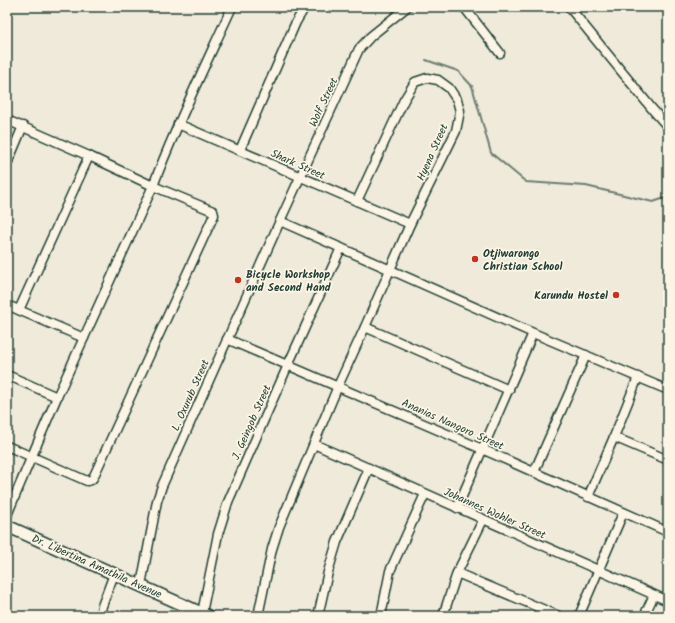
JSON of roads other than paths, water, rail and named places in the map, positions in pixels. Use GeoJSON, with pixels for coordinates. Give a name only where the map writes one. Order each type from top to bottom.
{"type":"FeatureCollection","features":[{"type":"Feature","properties":{"kind":"street"},"geometry":{"type":"LineString","coordinates":[[7,515],[57,397],[153,186],[178,124],[232,7]]}},
{"type":"Feature","properties":{"kind":"street"},"geometry":{"type":"LineString","coordinates":[[240,150],[296,22],[305,7]]}},
{"type":"Feature","properties":{"kind":"street","name":"Wolf Street"},"geometry":{"type":"LineString","coordinates":[[280,221],[359,49],[371,36],[407,7]]}},
{"type":"Feature","properties":{"kind":"street"},"geometry":{"type":"LineString","coordinates":[[464,7],[500,53]]}},
{"type":"Feature","properties":{"kind":"street"},"geometry":{"type":"LineString","coordinates":[[569,7],[668,127]]}},
{"type":"Feature","properties":{"kind":"street","name":"Hyena Street"},"geometry":{"type":"LineString","coordinates":[[258,616],[269,562],[277,534],[338,386],[391,270],[410,224],[456,131],[460,111],[457,100],[449,88],[438,80],[427,78],[415,82],[404,100],[357,201]]}},
{"type":"Feature","properties":{"kind":"street"},"geometry":{"type":"LineString","coordinates":[[7,120],[153,186],[213,211],[214,215],[208,231],[93,478],[87,481],[7,446]]}},
{"type":"Feature","properties":{"kind":"street","name":"Shark Street"},"geometry":{"type":"LineString","coordinates":[[178,124],[410,224]]}},
{"type":"Feature","properties":{"kind":"street"},"geometry":{"type":"LineString","coordinates":[[7,164],[23,126]]}},
{"type":"Feature","properties":{"kind":"street"},"geometry":{"type":"LineString","coordinates":[[19,310],[89,156]]}},
{"type":"Feature","properties":{"kind":"street"},"geometry":{"type":"LineString","coordinates":[[280,221],[533,333],[668,390]]}},
{"type":"Feature","properties":{"kind":"street","name":"L. Oxurub Street"},"geometry":{"type":"LineString","coordinates":[[141,585],[157,501],[162,486],[280,221]]}},
{"type":"Feature","properties":{"kind":"street","name":"J. Geingob Street"},"geometry":{"type":"LineString","coordinates":[[205,615],[218,534],[228,502],[341,248]]}},
{"type":"Feature","properties":{"kind":"street"},"geometry":{"type":"LineString","coordinates":[[7,304],[84,338]]}},
{"type":"Feature","properties":{"kind":"street"},"geometry":{"type":"LineString","coordinates":[[365,327],[508,390]]}},
{"type":"Feature","properties":{"kind":"street"},"geometry":{"type":"LineString","coordinates":[[456,508],[533,333]]}},
{"type":"Feature","properties":{"kind":"street","name":"Ananias Nangoro Street"},"geometry":{"type":"LineString","coordinates":[[227,339],[482,449],[668,532]]}},
{"type":"Feature","properties":{"kind":"street"},"geometry":{"type":"LineString","coordinates":[[534,472],[586,355]]}},
{"type":"Feature","properties":{"kind":"street"},"geometry":{"type":"LineString","coordinates":[[7,375],[57,397]]}},
{"type":"Feature","properties":{"kind":"street"},"geometry":{"type":"LineString","coordinates":[[588,496],[638,377]]}},
{"type":"Feature","properties":{"kind":"street"},"geometry":{"type":"LineString","coordinates":[[614,437],[668,460]]}},
{"type":"Feature","properties":{"kind":"street","name":"Johannes Wohler Street"},"geometry":{"type":"LineString","coordinates":[[314,444],[668,601]]}},
{"type":"Feature","properties":{"kind":"street"},"geometry":{"type":"LineString","coordinates":[[318,616],[328,572],[337,542],[369,468]]}},
{"type":"Feature","properties":{"kind":"street"},"geometry":{"type":"LineString","coordinates":[[381,616],[390,571],[425,494]]}},
{"type":"Feature","properties":{"kind":"street"},"geometry":{"type":"LineString","coordinates":[[579,616],[623,512]]}},
{"type":"Feature","properties":{"kind":"street"},"geometry":{"type":"LineString","coordinates":[[443,616],[457,573],[483,520]]}},
{"type":"Feature","properties":{"kind":"street","name":"Dr. Libertina Amathila Avenue"},"geometry":{"type":"LineString","coordinates":[[7,526],[205,615]]}},
{"type":"Feature","properties":{"kind":"street"},"geometry":{"type":"LineString","coordinates":[[457,573],[559,616]]}},
{"type":"Feature","properties":{"kind":"street"},"geometry":{"type":"LineString","coordinates":[[100,616],[102,606],[114,574]]}},
{"type":"Feature","properties":{"kind":"street"},"geometry":{"type":"LineString","coordinates":[[644,616],[654,595]]}},
{"type":"Feature","properties":{"kind":"waterway"},"geometry":{"type":"LineString","coordinates":[[426,60],[458,71],[472,86],[491,153],[526,182],[586,186],[653,202],[668,197]]}},
{"type":"Feature","properties":{"kind":"place","name":"Otjiwarongo Christian School"},"geometry":{"type":"Point","coordinates":[475,259]}},
{"type":"Feature","properties":{"kind":"place","name":"Bicycle Workshop and Second Hand"},"geometry":{"type":"Point","coordinates":[238,280]}},
{"type":"Feature","properties":{"kind":"place","name":"Karundu Hostel"},"geometry":{"type":"Point","coordinates":[616,295]}}]}
